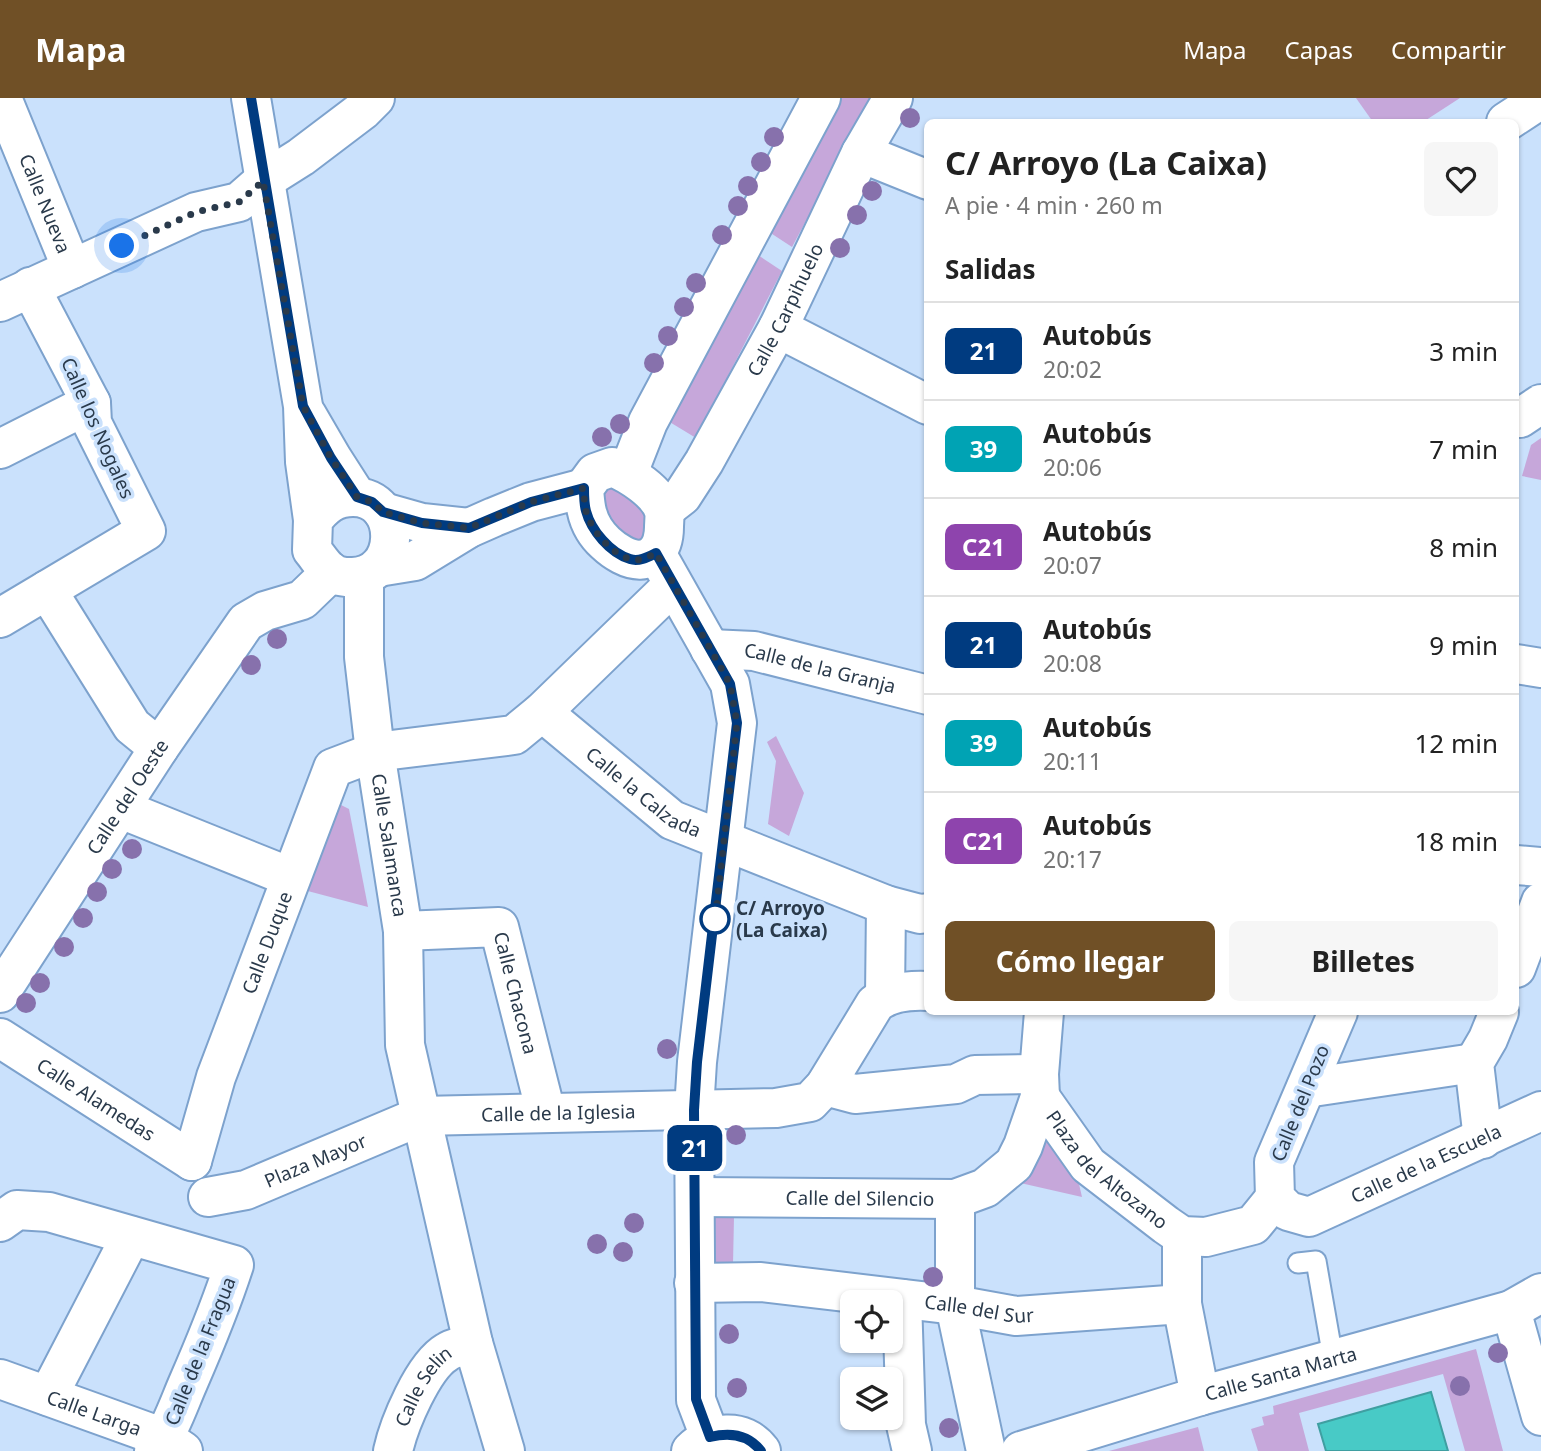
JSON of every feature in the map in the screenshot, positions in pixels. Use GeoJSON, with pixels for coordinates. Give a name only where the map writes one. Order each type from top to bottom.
{"type":"FeatureCollection","features":[{"type":"Feature","properties":{"kind":"street","name":"Calle Nueva"},"geometry":{"type":"LineString","coordinates":[[2,98],[72,270]]}},
{"type":"Feature","properties":{"kind":"street","name":"Calle Salamanca"},"geometry":{"type":"LineString","coordinates":[[251,98],[303,406],[306,462],[340,557],[364,657],[375,752],[403,931],[405,1045],[473,1343],[505,1451]]}},
{"type":"Feature","properties":{"kind":"street"},"geometry":{"type":"LineString","coordinates":[[15,295],[196,212],[239,202],[263,181],[301,157],[363,110],[375,98]]}},
{"type":"Feature","properties":{"kind":"street"},"geometry":{"type":"LineString","coordinates":[[628,473],[648,422],[821,98]]}},
{"type":"Feature","properties":{"kind":"street","name":"Calle Carpihuelo"},"geometry":{"type":"LineString","coordinates":[[664,510],[682,496],[704,463],[778,328],[861,153],[893,98]]}},
{"type":"Feature","properties":{"kind":"street"},"geometry":{"type":"LineString","coordinates":[[1511,119],[1541,99]]}},
{"type":"Feature","properties":{"kind":"street"},"geometry":{"type":"LineString","coordinates":[[861,153],[924,178]]}},
{"type":"Feature","properties":{"kind":"street","name":"Calle los Nogales"},"geometry":{"type":"LineString","coordinates":[[15,295],[90,403],[92,423],[146,531],[47,590]]}},
{"type":"Feature","properties":{"kind":"street"},"geometry":{"type":"LineString","coordinates":[[778,328],[924,403]]}},
{"type":"Feature","properties":{"kind":"street"},"geometry":{"type":"LineString","coordinates":[[0,449],[90,403]]}},
{"type":"Feature","properties":{"kind":"street","name":"Calle Salamanca"},"geometry":{"type":"LineString","coordinates":[[303,406],[331,458],[370,504]]}},
{"type":"Feature","properties":{"kind":"street"},"geometry":{"type":"LineString","coordinates":[[340,557],[415,561],[469,528],[531,502],[584,488],[596,473],[612,467],[628,473],[645,486],[664,510],[664,569],[730,684],[737,723],[697,1062],[694,1110],[696,1399],[701,1444],[723,1434],[736,1434],[761,1451]]}},
{"type":"Feature","properties":{"kind":"street"},"geometry":{"type":"LineString","coordinates":[[584,488],[586,511],[595,531],[610,548],[630,559],[643,559],[664,569]]}},
{"type":"Feature","properties":{"kind":"street"},"geometry":{"type":"LineString","coordinates":[[340,557],[324,506],[339,498],[370,504],[422,523],[469,528]]}},
{"type":"Feature","properties":{"kind":"street"},"geometry":{"type":"LineString","coordinates":[[340,557],[390,550],[391,530],[370,504]]}},
{"type":"Feature","properties":{"kind":"street","name":"Calle del Oeste"},"geometry":{"type":"LineString","coordinates":[[0,993],[159,748],[246,622],[265,611],[288,578],[340,557]]}},
{"type":"Feature","properties":{"kind":"street"},"geometry":{"type":"LineString","coordinates":[[375,752],[514,735],[542,712],[664,569]]}},
{"type":"Feature","properties":{"kind":"street"},"geometry":{"type":"LineString","coordinates":[[0,618],[47,590],[132,726],[159,748]]}},
{"type":"Feature","properties":{"kind":"street","name":"Calle de la Granja"},"geometry":{"type":"LineString","coordinates":[[710,649],[754,652],[923,683]]}},
{"type":"Feature","properties":{"kind":"street"},"geometry":{"type":"LineString","coordinates":[[1519,664],[1541,668]]}},
{"type":"Feature","properties":{"kind":"street","name":"Calle la Calzada"},"geometry":{"type":"LineString","coordinates":[[542,712],[672,820],[911,911]]}},
{"type":"Feature","properties":{"kind":"street","name":"Calle Duque"},"geometry":{"type":"LineString","coordinates":[[192,1161],[216,1077],[290,877],[334,768],[375,752]]}},
{"type":"Feature","properties":{"kind":"street"},"geometry":{"type":"LineString","coordinates":[[121,809],[290,877]]}},
{"type":"Feature","properties":{"kind":"street"},"geometry":{"type":"LineString","coordinates":[[1519,865],[1541,867]]}},
{"type":"Feature","properties":{"kind":"street"},"geometry":{"type":"LineString","coordinates":[[1519,960],[1541,902]]}},
{"type":"Feature","properties":{"kind":"street"},"geometry":{"type":"LineString","coordinates":[[885,996],[911,911]]}},
{"type":"Feature","properties":{"kind":"street","name":"Calle Chacona"},"geometry":{"type":"LineString","coordinates":[[403,931],[499,927],[546,1113]]}},
{"type":"Feature","properties":{"kind":"street"},"geometry":{"type":"LineString","coordinates":[[924,991],[885,996],[874,1004],[825,1086],[855,1094],[956,1084],[975,1075],[1039,1086]]}},
{"type":"Feature","properties":{"kind":"street","name":"Plaza del Altozano"},"geometry":{"type":"LineString","coordinates":[[1014,1164],[1023,1146],[1039,1086],[1044,1015]]}},
{"type":"Feature","properties":{"kind":"street","name":"Calle del Pozo"},"geometry":{"type":"LineString","coordinates":[[1275,1198],[1273,1162],[1337,1015]]}},
{"type":"Feature","properties":{"kind":"street"},"geometry":{"type":"LineString","coordinates":[[1483,1139],[1474,1063],[1498,1015]]}},
{"type":"Feature","properties":{"kind":"street","name":"Calle Alamedas"},"geometry":{"type":"LineString","coordinates":[[0,1038],[192,1161]]}},
{"type":"Feature","properties":{"kind":"street"},"geometry":{"type":"LineString","coordinates":[[1306,1088],[1474,1063]]}},
{"type":"Feature","properties":{"kind":"street","name":"Calle de la Iglesia"},"geometry":{"type":"LineString","coordinates":[[421,1116],[776,1108],[810,1102],[825,1086]]}},
{"type":"Feature","properties":{"kind":"street","name":"Plaza del Altozano"},"geometry":{"type":"LineString","coordinates":[[1039,1086],[1087,1166],[1182,1236]]}},
{"type":"Feature","properties":{"kind":"street","name":"Calle de la Escuela"},"geometry":{"type":"LineString","coordinates":[[1275,1198],[1288,1211],[1309,1217],[1541,1111]]}},
{"type":"Feature","properties":{"kind":"street","name":"Plaza Mayor"},"geometry":{"type":"LineString","coordinates":[[208,1197],[246,1190],[421,1116]]}},
{"type":"Feature","properties":{"kind":"street"},"geometry":{"type":"LineString","coordinates":[[0,1222],[17,1210],[49,1212],[221,1261],[208,1197],[192,1161]]}},
{"type":"Feature","properties":{"kind":"street","name":"Calle del Silencio"},"geometry":{"type":"LineString","coordinates":[[696,1197],[955,1199],[985,1188],[1014,1164]]}},
{"type":"Feature","properties":{"kind":"street"},"geometry":{"type":"LineString","coordinates":[[1200,1396],[1182,1304],[1182,1236],[1206,1237],[1252,1225],[1275,1198]]}},
{"type":"Feature","properties":{"kind":"street"},"geometry":{"type":"LineString","coordinates":[[955,1199],[955,1305],[986,1451]]}},
{"type":"Feature","properties":{"kind":"street"},"geometry":{"type":"LineString","coordinates":[[48,1396],[131,1236]]}},
{"type":"Feature","properties":{"kind":"street","name":"Calle de la Fragua"},"geometry":{"type":"LineString","coordinates":[[167,1447],[220,1307],[221,1261]]}},
{"type":"Feature","properties":{"kind":"street","name":"Calle del Sur"},"geometry":{"type":"LineString","coordinates":[[694,1283],[761,1282],[840,1292]]}},
{"type":"Feature","properties":{"kind":"street","name":"Calle del Sur"},"geometry":{"type":"LineString","coordinates":[[903,1299],[1016,1316],[1182,1304]]}},
{"type":"Feature","properties":{"kind":"street"},"geometry":{"type":"LineString","coordinates":[[1526,1301],[1541,1416]]}},
{"type":"Feature","properties":{"kind":"street","name":"Calle Santa Marta"},"geometry":{"type":"LineString","coordinates":[[1021,1451],[1526,1301]]}},
{"type":"Feature","properties":{"kind":"street"},"geometry":{"type":"LineString","coordinates":[[903,1330],[906,1425],[912,1451]]}},
{"type":"Feature","properties":{"kind":"street","name":"Calle Selin"},"geometry":{"type":"LineString","coordinates":[[393,1451],[396,1438],[425,1375],[447,1352],[473,1343]]}},
{"type":"Feature","properties":{"kind":"street","name":"Calle Larga"},"geometry":{"type":"LineString","coordinates":[[0,1379],[48,1396],[167,1447]]}},
{"type":"Feature","properties":{"kind":"lane"},"geometry":{"type":"LineString","coordinates":[[1298,1263],[1315,1261],[1333,1358]]}},
{"type":"Feature","properties":{"kind":"shaded area"},"geometry":{"type":"Polygon","coordinates":[[[836,98],[872,98],[792,247],[766,230],[836,98]]]}},
{"type":"Feature","properties":{"kind":"shaded area"},"geometry":{"type":"Polygon","coordinates":[[[1356,98],[1460,98],[1428,119],[1371,119],[1356,98]]]}},
{"type":"Feature","properties":{"kind":"shaded area"},"geometry":{"type":"Polygon","coordinates":[[[755,253],[782,271],[696,438],[668,421],[755,253]]]}},
{"type":"Feature","properties":{"kind":"shaded area"},"geometry":{"type":"Polygon","coordinates":[[[1541,438],[1541,480],[1522,476],[1531,445],[1541,438]]]}},
{"type":"Feature","properties":{"kind":"shaded area"},"geometry":{"type":"Polygon","coordinates":[[[611,485],[647,511],[647,538],[632,541],[611,524],[600,496],[611,485]]]}},
{"type":"Feature","properties":{"kind":"shaded area"},"geometry":{"type":"Polygon","coordinates":[[[776,736],[804,793],[789,836],[768,824],[776,761],[767,742],[776,736]]]}},
{"type":"Feature","properties":{"kind":"shaded area"},"geometry":{"type":"Polygon","coordinates":[[[341,805],[349,809],[368,907],[304,890],[332,810],[341,805]]]}},
{"type":"Feature","properties":{"kind":"shaded area"},"geometry":{"type":"Polygon","coordinates":[[[1043,1136],[1079,1184],[1082,1197],[1012,1181],[1043,1136]]]}},
{"type":"Feature","properties":{"kind":"shaded area"},"geometry":{"type":"Polygon","coordinates":[[[712,1209],[726,1210],[734,1217],[733,1264],[712,1272],[712,1209]]]}},
{"type":"Feature","properties":{"kind":"shaded area"},"geometry":{"type":"Polygon","coordinates":[[[1476,1349],[1503,1451],[1465,1451],[1443,1374],[1299,1413],[1309,1451],[1258,1451],[1251,1429],[1264,1425],[1262,1417],[1274,1414],[1273,1406],[1476,1349]]]}},
{"type":"Feature","properties":{"kind":"shaded area"},"geometry":{"type":"Polygon","coordinates":[[[1431,1392],[1448,1451],[1326,1451],[1318,1424],[1431,1392]]]}},
{"type":"Feature","properties":{"kind":"shaded area"},"geometry":{"type":"Polygon","coordinates":[[[1198,1427],[1204,1451],[1109,1451],[1198,1427]]]}},
{"type":"Feature","properties":{"kind":"bus line","name":"21"},"geometry":{"type":"LineString","coordinates":[[251,98],[303,406],[331,458],[357,497],[372,502],[383,512],[422,523],[469,528],[531,502],[584,488],[586,511],[595,531],[610,548],[630,559],[643,559],[656,553],[730,684],[737,723],[697,1062],[694,1110],[696,1399],[710,1437],[736,1434],[761,1451]]}},
{"type":"Feature","properties":{"kind":"place","name":"C/ Arroyo (La Caixa)"},"geometry":{"type":"Point","coordinates":[715,919]}},
{"type":"Feature","properties":{"kind":"route"},"geometry":{"type":"LineString","coordinates":[[122,246],[196,212],[239,202],[263,181],[303,406],[331,458],[357,497],[372,502],[383,512],[422,523],[469,528],[531,502],[584,488],[586,511],[595,531],[610,548],[630,559],[643,559],[656,553],[730,684],[735,706],[737,723],[715,922],[715,919]]}}]}
